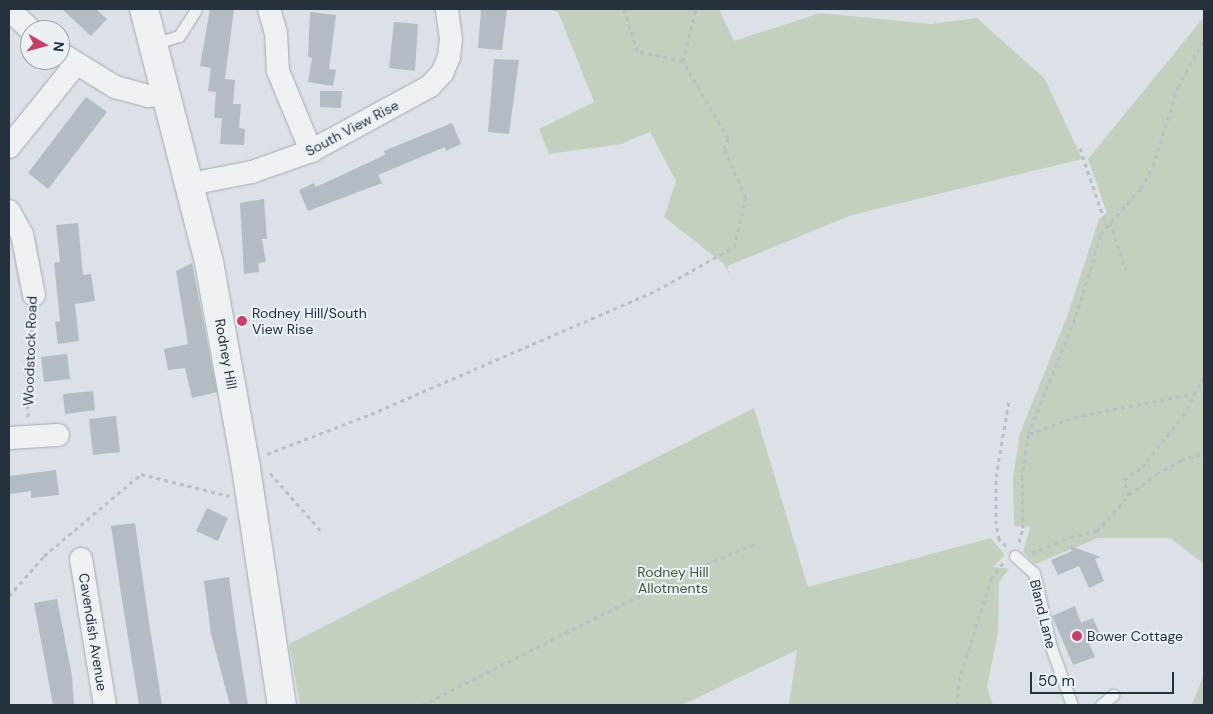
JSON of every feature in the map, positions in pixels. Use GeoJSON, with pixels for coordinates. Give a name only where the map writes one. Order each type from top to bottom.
{"type":"FeatureCollection","features":[{"type":"Feature","properties":{"kind":"street"},"geometry":{"type":"LineString","coordinates":[[9,9],[21,20]]}},
{"type":"Feature","properties":{"kind":"street","name":"Rodney Hill"},"geometry":{"type":"LineString","coordinates":[[144,9],[190,184],[254,465],[251,502],[282,705]]}},
{"type":"Feature","properties":{"kind":"street"},"geometry":{"type":"LineString","coordinates":[[269,9],[276,33],[278,71],[311,151]]}},
{"type":"Feature","properties":{"kind":"street","name":"South View Rise"},"geometry":{"type":"LineString","coordinates":[[190,184],[252,172],[311,151],[430,86],[442,73],[449,57],[452,39],[447,9]]}},
{"type":"Feature","properties":{"kind":"street"},"geometry":{"type":"LineString","coordinates":[[70,59],[115,87],[148,96],[166,94]]}},
{"type":"Feature","properties":{"kind":"street"},"geometry":{"type":"LineString","coordinates":[[9,147],[60,70]]}},
{"type":"Feature","properties":{"kind":"street","name":"Woodstock Road"},"geometry":{"type":"LineString","coordinates":[[9,211],[22,234],[34,295]]}},
{"type":"Feature","properties":{"kind":"street"},"geometry":{"type":"LineString","coordinates":[[19,436],[58,435]]}},
{"type":"Feature","properties":{"kind":"street","name":"Cavendish Avenue"},"geometry":{"type":"LineString","coordinates":[[81,559],[105,705]]}},
{"type":"Feature","properties":{"kind":"lane"},"geometry":{"type":"LineString","coordinates":[[153,44],[179,36],[195,11]]}},
{"type":"Feature","properties":{"kind":"lane","name":"Bland Lane"},"geometry":{"type":"LineString","coordinates":[[1016,556],[1034,573],[1051,647],[1072,705]]}},
{"type":"Feature","properties":{"kind":"lane"},"geometry":{"type":"LineString","coordinates":[[1101,705],[1113,695]]}},
{"type":"Feature","properties":{"kind":"path"},"geometry":{"type":"LineString","coordinates":[[624,9],[637,51],[683,61]]}},
{"type":"Feature","properties":{"kind":"path"},"geometry":{"type":"LineString","coordinates":[[320,530],[254,465],[270,451],[371,414],[656,290],[734,248],[746,197],[724,149],[728,138],[683,61],[696,9]]}},
{"type":"Feature","properties":{"kind":"path"},"geometry":{"type":"LineString","coordinates":[[1016,556],[1023,528],[1022,478],[1028,434],[1076,316],[1106,225],[1141,188],[1154,166],[1178,87],[1204,40]]}},
{"type":"Feature","properties":{"kind":"path"},"geometry":{"type":"LineString","coordinates":[[1080,148],[1106,225]]}},
{"type":"Feature","properties":{"kind":"path"},"geometry":{"type":"LineString","coordinates":[[1110,222],[1126,270]]}},
{"type":"Feature","properties":{"kind":"path","name":"Woodstock Road"},"geometry":{"type":"LineString","coordinates":[[19,436],[28,371],[34,295]]}},
{"type":"Feature","properties":{"kind":"path"},"geometry":{"type":"LineString","coordinates":[[1129,495],[1124,480],[1142,467],[1156,451],[1172,426],[1183,416],[1204,376]]}},
{"type":"Feature","properties":{"kind":"path"},"geometry":{"type":"LineString","coordinates":[[1028,434],[1074,417],[1196,393]]}},
{"type":"Feature","properties":{"kind":"path"},"geometry":{"type":"LineString","coordinates":[[1009,400],[996,477],[996,524],[999,539],[1016,556]]}},
{"type":"Feature","properties":{"kind":"path"},"geometry":{"type":"LineString","coordinates":[[957,705],[959,681],[991,579],[1004,562],[1016,556],[1025,556],[1070,537],[1097,531],[1129,495],[1173,465],[1204,453]]}},
{"type":"Feature","properties":{"kind":"path"},"geometry":{"type":"LineString","coordinates":[[9,596],[44,556],[141,474],[251,502]]}},
{"type":"Feature","properties":{"kind":"path"},"geometry":{"type":"LineString","coordinates":[[422,705],[691,570],[755,544]]}},
{"type":"Feature","properties":{"kind":"green space"},"geometry":{"type":"Polygon","coordinates":[[[547,9],[719,9],[734,41],[820,13],[931,24],[977,18],[1045,79],[1082,159],[852,215],[727,266],[731,277],[724,264],[664,217],[676,181],[650,132],[621,144],[549,154],[539,129],[594,102],[558,12],[547,9]]]}},
{"type":"Feature","properties":{"kind":"green space"},"geometry":{"type":"Polygon","coordinates":[[[1204,17],[1204,564],[1170,538],[1098,538],[1035,564],[1023,552],[1030,527],[1014,526],[1013,477],[1020,433],[1068,314],[1099,219],[1107,213],[1088,159],[1204,17]]]}},
{"type":"Feature","properties":{"kind":"green space","name":"Rodney Hill Allotments"},"geometry":{"type":"Polygon","coordinates":[[[754,408],[808,587],[991,538],[1005,555],[993,567],[1009,569],[999,582],[998,632],[987,687],[993,705],[789,705],[797,650],[682,705],[300,705],[289,644],[754,408]]]}},
{"type":"Feature","properties":{"kind":"green space"},"geometry":{"type":"Polygon","coordinates":[[[1204,674],[1204,705],[1192,705],[1204,674]]]}},
{"type":"Feature","properties":{"kind":"building"},"geometry":{"type":"Polygon","coordinates":[[[62,9],[96,9],[107,19],[91,36],[62,9]]]}},
{"type":"Feature","properties":{"kind":"building"},"geometry":{"type":"Polygon","coordinates":[[[210,9],[234,9],[225,79],[235,80],[233,104],[241,104],[239,128],[245,129],[244,145],[220,144],[222,118],[214,118],[216,92],[208,91],[211,68],[200,66],[210,9]]]}},
{"type":"Feature","properties":{"kind":"building"},"geometry":{"type":"Polygon","coordinates":[[[481,9],[507,9],[502,50],[478,48],[481,9]]]}},
{"type":"Feature","properties":{"kind":"building"},"geometry":{"type":"Polygon","coordinates":[[[310,12],[336,15],[329,69],[336,70],[333,86],[308,82],[312,58],[308,57],[310,12]]]}},
{"type":"Feature","properties":{"kind":"building"},"geometry":{"type":"Polygon","coordinates":[[[394,22],[418,24],[415,71],[389,68],[394,22]]]}},
{"type":"Feature","properties":{"kind":"building"},"geometry":{"type":"Polygon","coordinates":[[[494,59],[519,60],[509,134],[488,132],[494,59]]]}},
{"type":"Feature","properties":{"kind":"building"},"geometry":{"type":"Polygon","coordinates":[[[320,91],[342,91],[341,108],[320,107],[320,91]]]}},
{"type":"Feature","properties":{"kind":"building"},"geometry":{"type":"Polygon","coordinates":[[[86,97],[107,112],[48,189],[28,173],[86,97]]]}},
{"type":"Feature","properties":{"kind":"building"},"geometry":{"type":"Polygon","coordinates":[[[452,123],[461,144],[446,151],[445,147],[378,175],[382,183],[308,211],[299,190],[314,183],[316,187],[385,155],[384,151],[452,123]]]}},
{"type":"Feature","properties":{"kind":"building"},"geometry":{"type":"Polygon","coordinates":[[[264,199],[267,239],[262,239],[266,262],[258,263],[259,272],[244,274],[240,203],[264,199]]]}},
{"type":"Feature","properties":{"kind":"building"},"geometry":{"type":"Polygon","coordinates":[[[78,223],[83,275],[91,274],[95,301],[75,304],[79,341],[58,344],[55,322],[60,321],[54,263],[60,262],[56,225],[78,223]]]}},
{"type":"Feature","properties":{"kind":"building"},"geometry":{"type":"Polygon","coordinates":[[[192,263],[217,392],[192,398],[185,368],[168,370],[164,349],[188,344],[176,271],[192,263]]]}},
{"type":"Feature","properties":{"kind":"building"},"geometry":{"type":"Polygon","coordinates":[[[67,354],[70,379],[44,382],[41,357],[67,354]]]}},
{"type":"Feature","properties":{"kind":"building"},"geometry":{"type":"Polygon","coordinates":[[[93,391],[95,410],[65,414],[63,394],[93,391]]]}},
{"type":"Feature","properties":{"kind":"building"},"geometry":{"type":"Polygon","coordinates":[[[116,416],[120,452],[93,455],[89,419],[116,416]]]}},
{"type":"Feature","properties":{"kind":"building"},"geometry":{"type":"Polygon","coordinates":[[[56,470],[59,495],[31,498],[31,491],[9,494],[9,476],[56,470]]]}},
{"type":"Feature","properties":{"kind":"building"},"geometry":{"type":"Polygon","coordinates":[[[207,508],[228,518],[218,541],[196,531],[207,508]]]}},
{"type":"Feature","properties":{"kind":"building"},"geometry":{"type":"Polygon","coordinates":[[[135,523],[162,705],[139,705],[111,526],[135,523]]]}},
{"type":"Feature","properties":{"kind":"building"},"geometry":{"type":"Polygon","coordinates":[[[1070,546],[1101,557],[1095,559],[1104,581],[1089,588],[1079,566],[1058,575],[1051,560],[1072,551],[1070,546]]]}},
{"type":"Feature","properties":{"kind":"building"},"geometry":{"type":"Polygon","coordinates":[[[229,577],[248,705],[230,705],[211,634],[204,581],[229,577]]]}},
{"type":"Feature","properties":{"kind":"building"},"geometry":{"type":"Polygon","coordinates":[[[57,599],[72,676],[74,705],[53,705],[34,603],[57,599]]]}},
{"type":"Feature","properties":{"kind":"building","name":"Bower Cottage"},"geometry":{"type":"Polygon","coordinates":[[[1075,606],[1081,623],[1093,618],[1100,634],[1087,639],[1095,657],[1073,665],[1052,616],[1075,606]]]}},
{"type":"Feature","properties":{"kind":"place","name":"Rodney Hill/South View Rise"},"geometry":{"type":"Point","coordinates":[242,321]}},
{"type":"Feature","properties":{"kind":"place","name":"Bower Cottage"},"geometry":{"type":"Point","coordinates":[1077,636]}}]}
